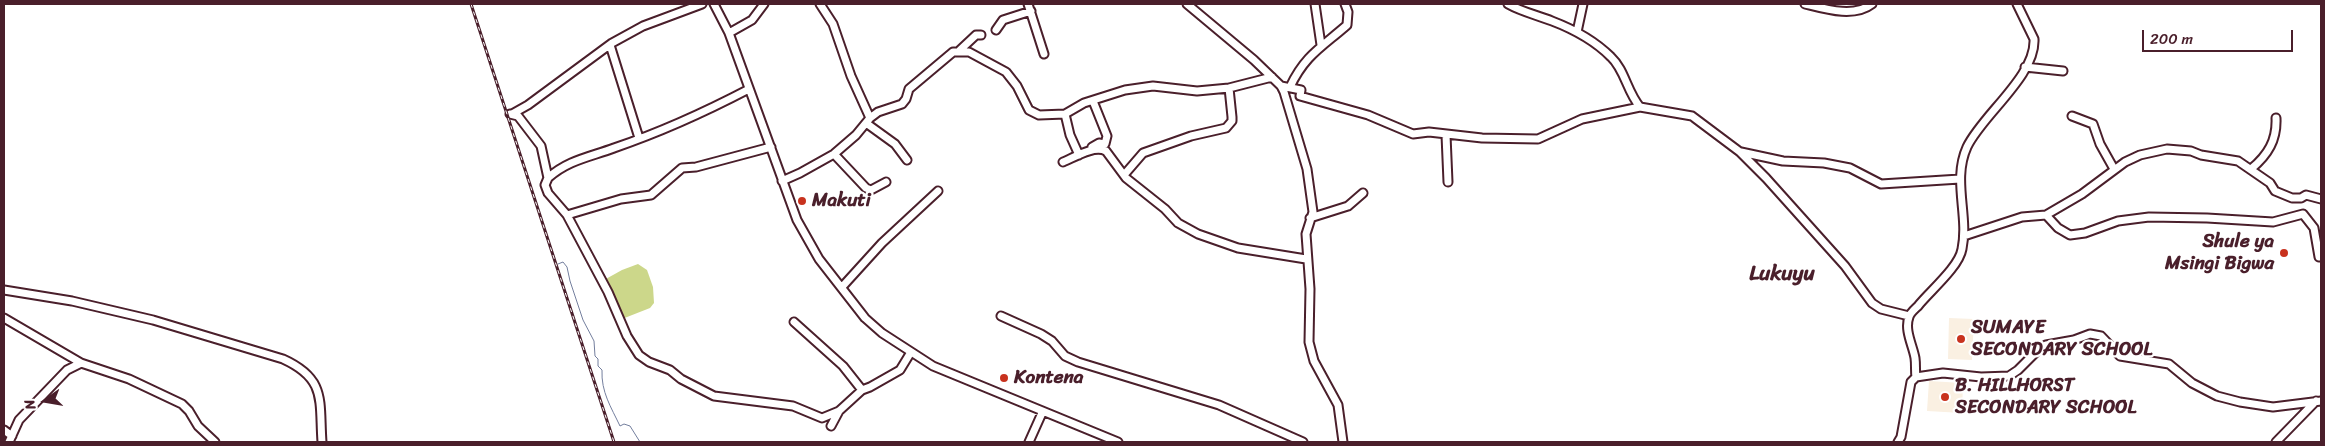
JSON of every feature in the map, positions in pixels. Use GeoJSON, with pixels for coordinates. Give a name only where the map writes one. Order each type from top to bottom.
{"type":"FeatureCollection","features":[{"type":"Feature","properties":{"kind":"street"},"geometry":{"type":"LineString","coordinates":[[548,178],[541,146],[518,116],[511,114],[528,105],[610,45],[644,26],[702,4]]}},
{"type":"Feature","properties":{"kind":"street"},"geometry":{"type":"LineString","coordinates":[[714,4],[729,33],[771,147],[791,208],[820,259],[865,318],[882,333],[933,366],[1110,441],[1118,442]]}},
{"type":"Feature","properties":{"kind":"street"},"geometry":{"type":"LineString","coordinates":[[729,33],[752,20],[764,4]]}},
{"type":"Feature","properties":{"kind":"street"},"geometry":{"type":"LineString","coordinates":[[820,4],[833,24],[868,121],[895,144],[907,160]]}},
{"type":"Feature","properties":{"kind":"street"},"geometry":{"type":"LineString","coordinates":[[1315,4],[1321,45]]}},
{"type":"Feature","properties":{"kind":"street"},"geometry":{"type":"LineString","coordinates":[[1290,87],[1301,67],[1321,45],[1347,25],[1348,12],[1344,4]]}},
{"type":"Feature","properties":{"kind":"street"},"geometry":{"type":"LineString","coordinates":[[1508,4],[1522,12],[1552,21],[1578,32],[1599,46],[1613,59],[1631,97],[1640,107]]}},
{"type":"Feature","properties":{"kind":"street"},"geometry":{"type":"LineString","coordinates":[[1578,32],[1583,4]]}},
{"type":"Feature","properties":{"kind":"street"},"geometry":{"type":"LineString","coordinates":[[1805,4],[1847,11],[1858,10],[1872,4]]}},
{"type":"Feature","properties":{"kind":"street"},"geometry":{"type":"LineString","coordinates":[[1916,377],[1915,359],[1908,333],[1909,316],[1953,267],[1962,251],[1964,236],[1960,179],[1962,159],[1972,138],[2003,101],[2025,68],[2034,44],[2034,39],[2017,4]]}},
{"type":"Feature","properties":{"kind":"street"},"geometry":{"type":"LineString","coordinates":[[1192,6],[1281,86],[1307,169],[1312,212],[1306,234],[1306,259],[1310,289],[1308,325],[1310,350],[1338,405],[1343,442]]}},
{"type":"Feature","properties":{"kind":"street"},"geometry":{"type":"LineString","coordinates":[[996,30],[1003,20],[1030,7],[1044,54]]}},
{"type":"Feature","properties":{"kind":"street"},"geometry":{"type":"LineString","coordinates":[[782,181],[834,154],[878,112],[902,104],[906,99],[909,89],[953,52],[960,50],[976,36],[981,35]]}},
{"type":"Feature","properties":{"kind":"street"},"geometry":{"type":"LineString","coordinates":[[610,45],[639,138]]}},
{"type":"Feature","properties":{"kind":"street"},"geometry":{"type":"LineString","coordinates":[[960,50],[969,52],[1006,72],[1017,86],[1029,110],[1039,115],[1065,114],[1084,103],[1125,90],[1153,86],[1197,92],[1229,88],[1272,78]]}},
{"type":"Feature","properties":{"kind":"street"},"geometry":{"type":"LineString","coordinates":[[2025,68],[2063,71]]}},
{"type":"Feature","properties":{"kind":"street"},"geometry":{"type":"LineString","coordinates":[[1281,86],[1301,90],[1300,96],[1368,115],[1413,134],[1429,132],[1446,135],[1538,138],[1582,119],[1640,107],[1692,116],[1740,152],[1845,266],[1872,303],[1881,309],[1909,316]]}},
{"type":"Feature","properties":{"kind":"street"},"geometry":{"type":"LineString","coordinates":[[1124,175],[1142,153],[1191,136],[1226,128],[1232,121],[1229,88]]}},
{"type":"Feature","properties":{"kind":"street"},"geometry":{"type":"LineString","coordinates":[[749,89],[700,114],[565,164],[548,178],[545,186],[548,193],[567,215],[608,292],[627,336],[640,355],[649,362],[670,370],[681,379],[714,396],[780,406],[793,406],[822,418],[839,411]]}},
{"type":"Feature","properties":{"kind":"street"},"geometry":{"type":"LineString","coordinates":[[1092,146],[1099,143],[1105,144],[1107,136],[1093,101]]}},
{"type":"Feature","properties":{"kind":"street"},"geometry":{"type":"LineString","coordinates":[[1065,114],[1070,135],[1079,155]]}},
{"type":"Feature","properties":{"kind":"street"},"geometry":{"type":"LineString","coordinates":[[2072,116],[2093,124],[2100,144],[2114,169]]}},
{"type":"Feature","properties":{"kind":"street"},"geometry":{"type":"LineString","coordinates":[[2252,169],[2264,158],[2272,146],[2276,118]]}},
{"type":"Feature","properties":{"kind":"street"},"geometry":{"type":"LineString","coordinates":[[1446,135],[1448,182]]}},
{"type":"Feature","properties":{"kind":"street"},"geometry":{"type":"LineString","coordinates":[[567,215],[621,199],[651,194],[682,168],[696,167],[771,147]]}},
{"type":"Feature","properties":{"kind":"street"},"geometry":{"type":"LineString","coordinates":[[1064,162],[1079,155],[1102,149],[1106,151],[1124,175],[1166,209],[1178,223],[1198,234],[1238,248],[1306,259]]}},
{"type":"Feature","properties":{"kind":"street"},"geometry":{"type":"LineString","coordinates":[[1964,236],[2022,217],[2046,215],[2082,194],[2114,169],[2140,155],[2171,149],[2191,151],[2223,160],[2231,159],[2252,169],[2270,183],[2275,192],[2281,195],[2292,198],[2306,196],[2321,199]]}},
{"type":"Feature","properties":{"kind":"street"},"geometry":{"type":"LineString","coordinates":[[1740,152],[1783,161],[1824,163],[1850,168],[1882,184],[1960,179]]}},
{"type":"Feature","properties":{"kind":"street"},"geometry":{"type":"LineString","coordinates":[[834,154],[866,188],[872,190],[886,182]]}},
{"type":"Feature","properties":{"kind":"street"},"geometry":{"type":"LineString","coordinates":[[842,287],[882,242],[938,191]]}},
{"type":"Feature","properties":{"kind":"street"},"geometry":{"type":"LineString","coordinates":[[1310,218],[1348,206],[1363,192]]}},
{"type":"Feature","properties":{"kind":"street"},"geometry":{"type":"LineString","coordinates":[[2046,215],[2058,228],[2070,235],[2085,233],[2118,222],[2149,217],[2273,222],[2303,214],[2314,228],[2319,257],[2321,256]]}},
{"type":"Feature","properties":{"kind":"street"},"geometry":{"type":"LineString","coordinates":[[4,290],[72,301],[153,320],[283,359],[298,366],[310,375],[317,386],[322,442]]}},
{"type":"Feature","properties":{"kind":"street"},"geometry":{"type":"LineString","coordinates":[[1002,316],[1041,334],[1052,341],[1065,356],[1078,362],[1219,405],[1303,442]]}},
{"type":"Feature","properties":{"kind":"street"},"geometry":{"type":"LineString","coordinates":[[4,318],[81,363],[129,379],[182,404],[198,426],[215,442]]}},
{"type":"Feature","properties":{"kind":"street"},"geometry":{"type":"LineString","coordinates":[[794,322],[843,366],[862,390]]}},
{"type":"Feature","properties":{"kind":"street"},"geometry":{"type":"LineString","coordinates":[[1898,442],[1901,437],[1911,382],[1916,377],[1942,373],[2009,376],[2046,345],[2074,340],[2090,334],[2101,336],[2120,356],[2169,364],[2192,383],[2217,396],[2273,407],[2319,401]]}},
{"type":"Feature","properties":{"kind":"street"},"geometry":{"type":"LineString","coordinates":[[831,426],[839,411],[862,390],[870,388],[900,370],[911,352]]}},
{"type":"Feature","properties":{"kind":"street"},"geometry":{"type":"LineString","coordinates":[[10,439],[19,420],[67,370],[81,363]]}},
{"type":"Feature","properties":{"kind":"street"},"geometry":{"type":"LineString","coordinates":[[2276,442],[2319,401]]}},
{"type":"Feature","properties":{"kind":"street"},"geometry":{"type":"LineString","coordinates":[[1029,442],[1042,413]]}},
{"type":"Feature","properties":{"kind":"street"},"geometry":{"type":"LineString","coordinates":[[4,430],[10,439]]}},
{"type":"Feature","properties":{"kind":"shaded area","name":"SUMAYE SECONDARY SCHOOL"},"geometry":{"type":"Polygon","coordinates":[[[1949,318],[1974,319],[1972,360],[1948,359],[1949,318]]]}},
{"type":"Feature","properties":{"kind":"shaded area","name":"B. HILLHORST SECONDARY SCHOOL"},"geometry":{"type":"Polygon","coordinates":[[[1929,381],[1963,383],[1962,413],[1927,411],[1929,381]]]}},
{"type":"Feature","properties":{"kind":"green space"},"geometry":{"type":"Polygon","coordinates":[[[638,264],[647,270],[653,287],[654,303],[650,308],[622,319],[604,280],[638,264]]]}},
{"type":"Feature","properties":{"kind":"waterway"},"geometry":{"type":"LineString","coordinates":[[558,264],[563,262],[567,267],[583,320],[594,341],[595,356],[598,359],[598,366],[602,370],[603,385],[610,406],[620,426],[624,424],[630,426],[640,442]]}},
{"type":"Feature","properties":{"kind":"railway"},"geometry":{"type":"LineString","coordinates":[[471,4],[614,442]]}},
{"type":"Feature","properties":{"kind":"place","name":"Makuti"},"geometry":{"type":"Point","coordinates":[802,201]}},
{"type":"Feature","properties":{"kind":"place","name":"Shule ya Msingi Bigwa"},"geometry":{"type":"Point","coordinates":[2284,253]}},
{"type":"Feature","properties":{"kind":"place","name":"SUMAYE SECONDARY SCHOOL"},"geometry":{"type":"Point","coordinates":[1961,339]}},
{"type":"Feature","properties":{"kind":"place","name":"Kontena"},"geometry":{"type":"Point","coordinates":[1004,378]}},
{"type":"Feature","properties":{"kind":"place","name":"B. HILLHORST SECONDARY SCHOOL"},"geometry":{"type":"Point","coordinates":[1945,397]}},
{"type":"Feature","properties":{"kind":"district","name":"Lukuyu"},"geometry":{"type":"Point","coordinates":[1782,275]}}]}
